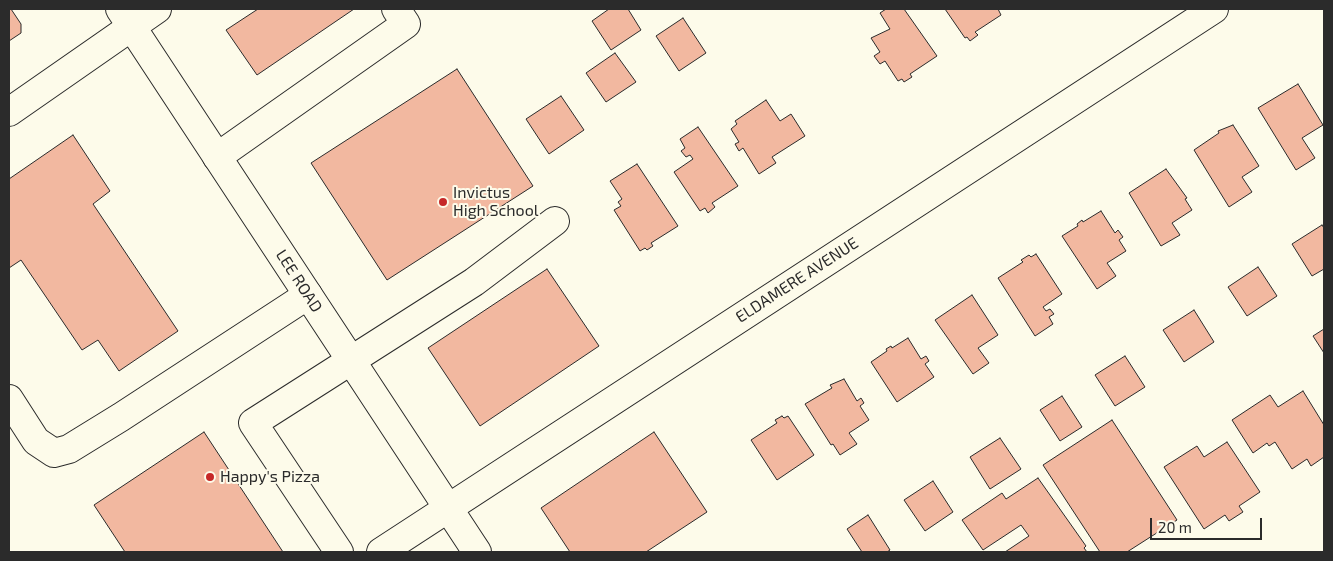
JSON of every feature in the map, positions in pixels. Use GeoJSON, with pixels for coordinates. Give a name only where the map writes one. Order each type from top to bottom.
{"type":"FeatureCollection","features":[{"type":"Feature","properties":{"kind":"street"},"geometry":{"type":"LineString","coordinates":[[9,112],[126,17],[157,9]]}},
{"type":"Feature","properties":{"kind":"street"},"geometry":{"type":"LineString","coordinates":[[217,157],[406,24],[396,9]]}},
{"type":"Feature","properties":{"kind":"street","name":"ELDAMERE AVENUE"},"geometry":{"type":"LineString","coordinates":[[381,552],[1214,9]]}},
{"type":"Feature","properties":{"kind":"street","name":"LEE ROAD"},"geometry":{"type":"LineString","coordinates":[[126,17],[477,552]]}},
{"type":"Feature","properties":{"kind":"street"},"geometry":{"type":"LineString","coordinates":[[339,552],[252,423],[474,282],[555,221]]}},
{"type":"Feature","properties":{"kind":"street"},"geometry":{"type":"LineString","coordinates":[[9,399],[36,442],[54,452],[68,449],[121,418],[308,295]]}},
{"type":"Feature","properties":{"kind":"building"},"geometry":{"type":"Polygon","coordinates":[[[9,9],[11,9],[21,24],[21,33],[9,41],[9,9]]]}},
{"type":"Feature","properties":{"kind":"building"},"geometry":{"type":"Polygon","coordinates":[[[258,9],[354,9],[257,75],[226,30],[258,9]]]}},
{"type":"Feature","properties":{"kind":"building"},"geometry":{"type":"Polygon","coordinates":[[[609,9],[628,9],[641,30],[611,50],[592,21],[609,9]]]}},
{"type":"Feature","properties":{"kind":"building"},"geometry":{"type":"Polygon","coordinates":[[[886,9],[904,9],[937,56],[910,74],[912,77],[904,82],[902,79],[898,81],[885,61],[880,64],[874,56],[880,52],[871,38],[890,29],[880,13],[886,9]]]}},
{"type":"Feature","properties":{"kind":"building"},"geometry":{"type":"Polygon","coordinates":[[[945,9],[998,9],[1001,15],[975,32],[978,35],[970,41],[967,37],[965,38],[945,9]]]}},
{"type":"Feature","properties":{"kind":"building"},"geometry":{"type":"Polygon","coordinates":[[[683,18],[706,53],[679,71],[656,36],[683,18]]]}},
{"type":"Feature","properties":{"kind":"building"},"geometry":{"type":"Polygon","coordinates":[[[615,53],[636,82],[606,102],[586,73],[615,53]]]}},
{"type":"Feature","properties":{"kind":"building"},"geometry":{"type":"Polygon","coordinates":[[[457,69],[533,186],[387,280],[311,163],[457,69]]]}},
{"type":"Feature","properties":{"kind":"building"},"geometry":{"type":"Polygon","coordinates":[[[1298,84],[1323,125],[1302,138],[1315,158],[1296,170],[1258,108],[1298,84]]]}},
{"type":"Feature","properties":{"kind":"building"},"geometry":{"type":"Polygon","coordinates":[[[561,96],[584,130],[549,154],[526,119],[561,96]]]}},
{"type":"Feature","properties":{"kind":"building"},"geometry":{"type":"Polygon","coordinates":[[[766,100],[780,121],[791,114],[805,136],[772,157],[776,163],[759,174],[743,148],[739,151],[735,144],[739,142],[731,129],[737,124],[735,121],[766,100]]]}},
{"type":"Feature","properties":{"kind":"building"},"geometry":{"type":"Polygon","coordinates":[[[1233,125],[1259,166],[1242,177],[1252,192],[1229,207],[1194,150],[1219,133],[1218,131],[1233,125]]]}},
{"type":"Feature","properties":{"kind":"building"},"geometry":{"type":"Polygon","coordinates":[[[698,127],[738,186],[712,203],[715,207],[708,213],[705,208],[700,211],[674,172],[693,159],[690,155],[686,157],[681,151],[685,148],[680,139],[698,127]]]}},
{"type":"Feature","properties":{"kind":"building"},"geometry":{"type":"Polygon","coordinates":[[[73,135],[110,191],[93,204],[178,331],[119,371],[98,340],[82,350],[21,260],[9,268],[9,179],[73,135]]]}},
{"type":"Feature","properties":{"kind":"building"},"geometry":{"type":"Polygon","coordinates":[[[637,164],[678,226],[651,243],[653,246],[647,250],[645,248],[640,251],[614,210],[621,206],[618,202],[622,199],[610,181],[637,164]]]}},
{"type":"Feature","properties":{"kind":"building"},"geometry":{"type":"Polygon","coordinates":[[[1166,169],[1187,198],[1185,199],[1192,210],[1172,223],[1180,235],[1161,246],[1129,193],[1166,169]]]}},
{"type":"Feature","properties":{"kind":"building"},"geometry":{"type":"Polygon","coordinates":[[[1101,211],[1115,233],[1118,230],[1123,237],[1119,240],[1126,251],[1107,263],[1116,276],[1097,289],[1062,236],[1078,226],[1077,224],[1082,220],[1083,222],[1101,211]]]}},
{"type":"Feature","properties":{"kind":"building"},"geometry":{"type":"Polygon","coordinates":[[[1322,225],[1324,228],[1324,269],[1312,276],[1292,244],[1322,225]]]}},
{"type":"Feature","properties":{"kind":"building"},"geometry":{"type":"Polygon","coordinates":[[[1036,254],[1062,294],[1043,307],[1046,311],[1050,309],[1054,314],[1049,317],[1053,324],[1035,336],[998,278],[1023,262],[1021,260],[1029,255],[1031,257],[1036,254]]]}},
{"type":"Feature","properties":{"kind":"building"},"geometry":{"type":"Polygon","coordinates":[[[1258,267],[1277,296],[1247,316],[1228,287],[1258,267]]]}},
{"type":"Feature","properties":{"kind":"building"},"geometry":{"type":"Polygon","coordinates":[[[547,269],[599,346],[480,426],[428,348],[547,269]]]}},
{"type":"Feature","properties":{"kind":"building"},"geometry":{"type":"Polygon","coordinates":[[[972,295],[998,335],[978,348],[989,363],[973,374],[935,320],[972,295]]]}},
{"type":"Feature","properties":{"kind":"building"},"geometry":{"type":"Polygon","coordinates":[[[1194,310],[1214,342],[1184,362],[1163,330],[1194,310]]]}},
{"type":"Feature","properties":{"kind":"building"},"geometry":{"type":"Polygon","coordinates":[[[1324,329],[1324,353],[1313,336],[1324,329]]]}},
{"type":"Feature","properties":{"kind":"building"},"geometry":{"type":"Polygon","coordinates":[[[908,338],[921,359],[926,356],[929,361],[925,364],[934,377],[897,402],[871,362],[887,351],[886,349],[891,346],[892,348],[908,338]]]}},
{"type":"Feature","properties":{"kind":"building"},"geometry":{"type":"Polygon","coordinates":[[[1125,356],[1145,387],[1115,406],[1095,375],[1125,356]]]}},
{"type":"Feature","properties":{"kind":"building"},"geometry":{"type":"Polygon","coordinates":[[[844,379],[857,401],[861,398],[864,403],[860,406],[869,420],[849,433],[857,444],[840,455],[833,444],[831,445],[805,404],[832,388],[830,385],[844,379]]]}},
{"type":"Feature","properties":{"kind":"building"},"geometry":{"type":"Polygon","coordinates":[[[1303,391],[1324,425],[1324,457],[1311,466],[1307,459],[1292,469],[1275,442],[1269,446],[1267,443],[1253,453],[1232,420],[1270,395],[1278,407],[1303,391]]]}},
{"type":"Feature","properties":{"kind":"building"},"geometry":{"type":"Polygon","coordinates":[[[1062,396],[1082,427],[1060,441],[1040,410],[1062,396]]]}},
{"type":"Feature","properties":{"kind":"building"},"geometry":{"type":"Polygon","coordinates":[[[782,416],[784,418],[788,416],[814,455],[777,480],[751,440],[777,423],[775,420],[782,416]]]}},
{"type":"Feature","properties":{"kind":"building"},"geometry":{"type":"Polygon","coordinates":[[[1112,420],[1177,520],[1127,552],[1100,552],[1043,465],[1112,420]]]}},
{"type":"Feature","properties":{"kind":"building"},"geometry":{"type":"Polygon","coordinates":[[[204,432],[283,552],[125,552],[94,505],[204,432]]]}},
{"type":"Feature","properties":{"kind":"building"},"geometry":{"type":"Polygon","coordinates":[[[654,432],[707,512],[646,552],[570,552],[541,508],[654,432]]]}},
{"type":"Feature","properties":{"kind":"building"},"geometry":{"type":"Polygon","coordinates":[[[1000,438],[1021,469],[990,489],[970,457],[1000,438]]]}},
{"type":"Feature","properties":{"kind":"building"},"geometry":{"type":"Polygon","coordinates":[[[1227,442],[1260,492],[1239,506],[1243,512],[1229,521],[1225,515],[1204,529],[1164,467],[1197,446],[1204,457],[1227,442]]]}},
{"type":"Feature","properties":{"kind":"building"},"geometry":{"type":"Polygon","coordinates":[[[1038,478],[1086,546],[1084,548],[1087,552],[1005,552],[1029,536],[1021,525],[983,550],[962,520],[1002,493],[1006,499],[1038,478]]]}},
{"type":"Feature","properties":{"kind":"building"},"geometry":{"type":"Polygon","coordinates":[[[933,481],[953,512],[925,531],[904,500],[933,481]]]}},
{"type":"Feature","properties":{"kind":"building"},"geometry":{"type":"Polygon","coordinates":[[[868,515],[890,550],[887,552],[862,552],[847,529],[868,515]]]}},
{"type":"Feature","properties":{"kind":"place","name":"Invictus High School"},"geometry":{"type":"Point","coordinates":[443,202]}},
{"type":"Feature","properties":{"kind":"place","name":"Happy's Pizza"},"geometry":{"type":"Point","coordinates":[210,477]}}]}
